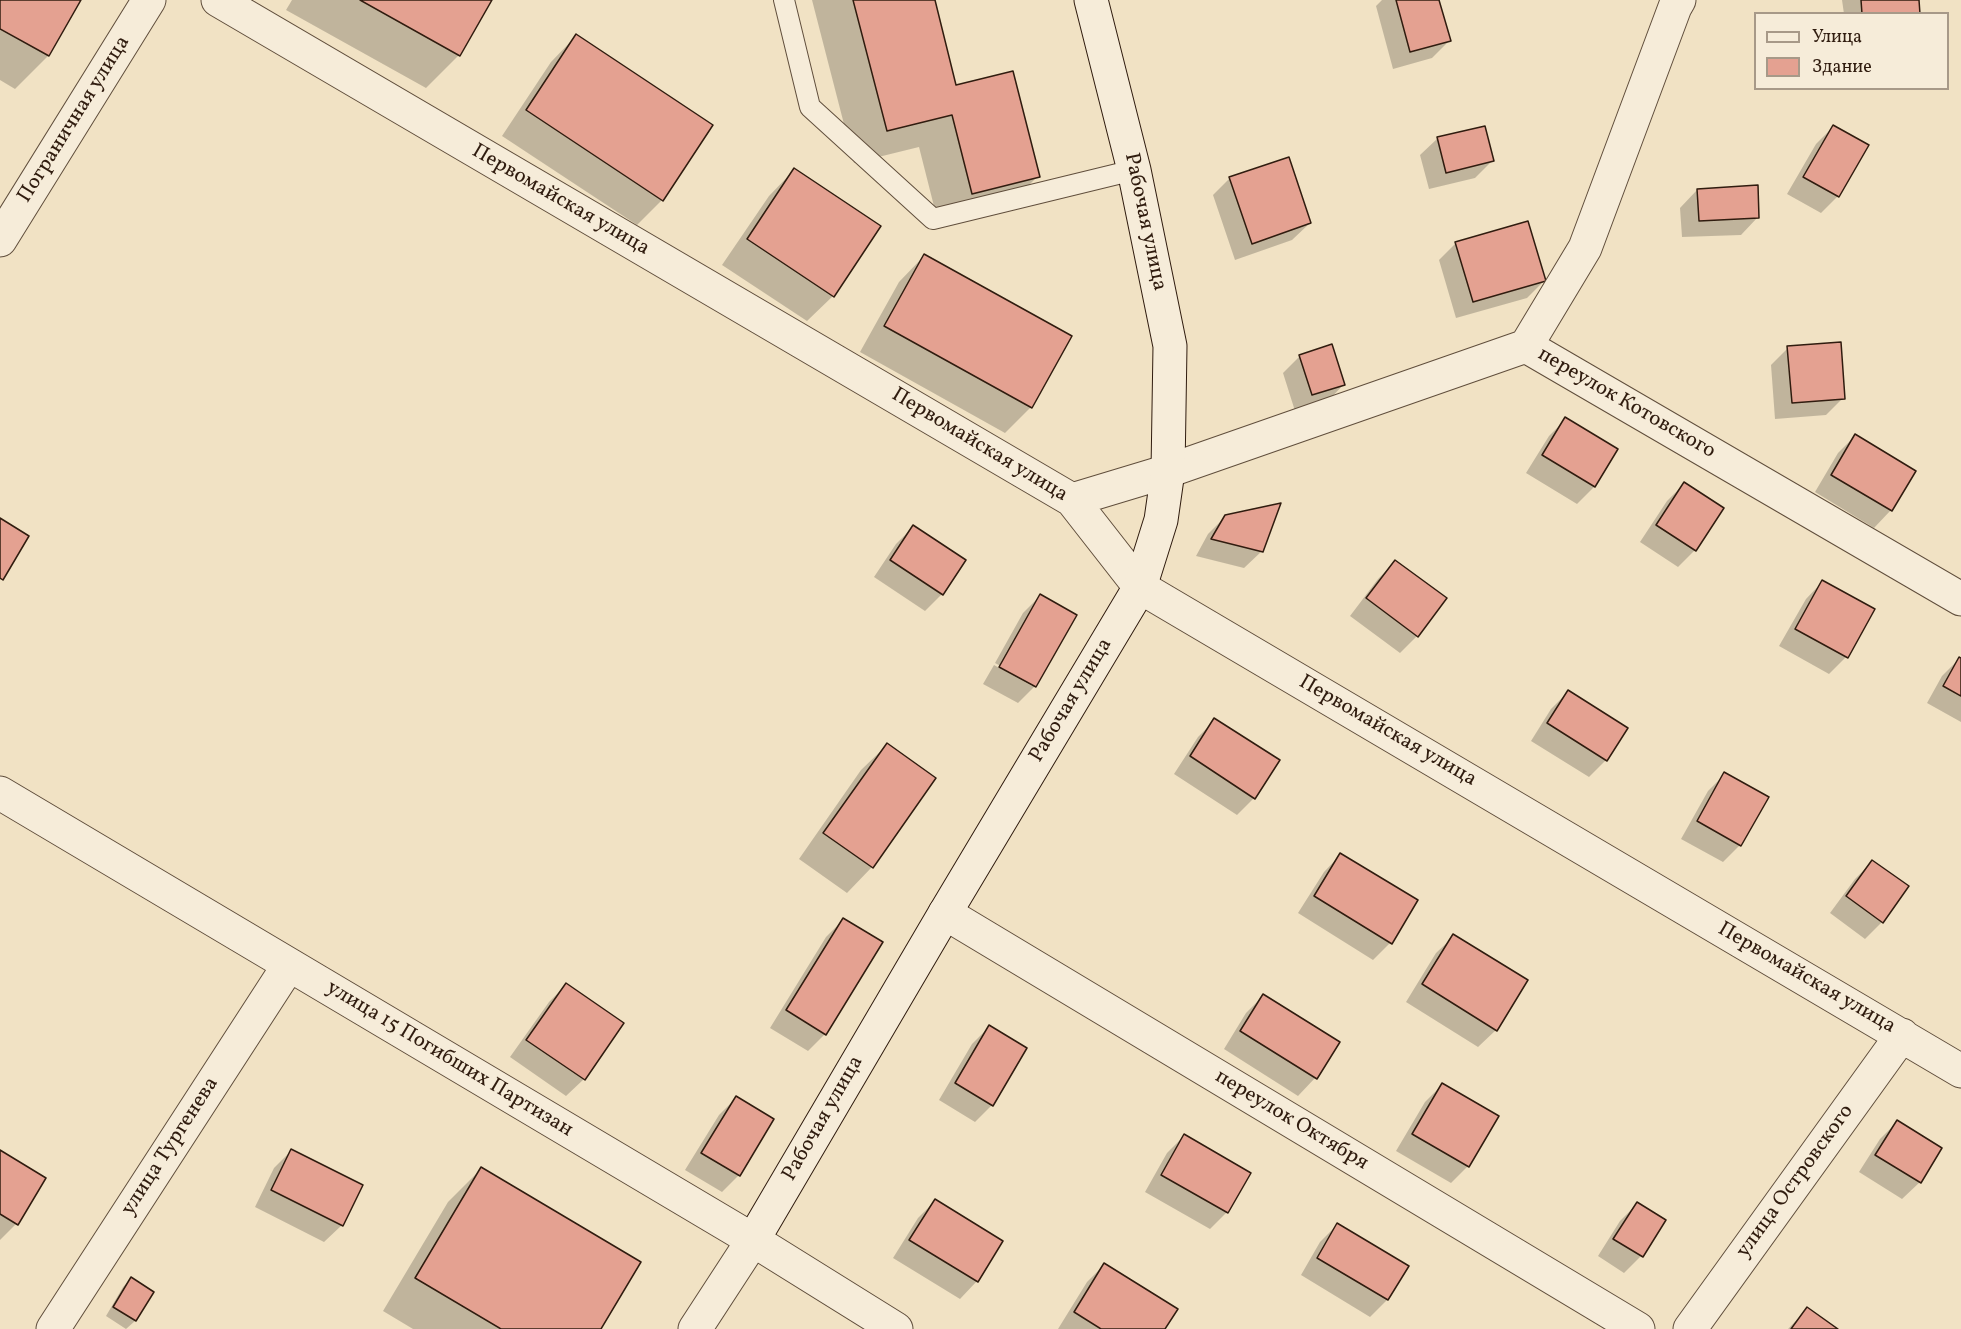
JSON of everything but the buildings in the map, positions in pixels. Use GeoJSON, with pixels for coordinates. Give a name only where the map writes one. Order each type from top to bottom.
{"type":"FeatureCollection","features":[{"type":"Feature","properties":{"kind":"street","name":"Пограничная улица"},"geometry":{"type":"LineString","coordinates":[[0,240],[149,0]]}},
{"type":"Feature","properties":{"kind":"street","name":"Первомайская улица"},"geometry":{"type":"LineString","coordinates":[[218,0],[1072,500],[1140,587],[1961,1071]]}},
{"type":"Feature","properties":{"kind":"street","name":"Рабочая улица"},"geometry":{"type":"LineString","coordinates":[[695,1329],[753,1240],[1140,587],[1161,520],[1168,471],[1170,346],[1134,170],[1091,0]]}},
{"type":"Feature","properties":{"kind":"street","name":"переулок Котовского"},"geometry":{"type":"LineString","coordinates":[[1679,0],[1585,248],[1526,346],[1961,599]]}},
{"type":"Feature","properties":{"kind":"street"},"geometry":{"type":"LineString","coordinates":[[1072,500],[1168,471],[1526,346]]}},
{"type":"Feature","properties":{"kind":"street","name":"улица 15 Погибших Партизан"},"geometry":{"type":"LineString","coordinates":[[0,793],[753,1240],[896,1329]]}},
{"type":"Feature","properties":{"kind":"street","name":"переулок Октября"},"geometry":{"type":"LineString","coordinates":[[945,913],[1638,1329]]}},
{"type":"Feature","properties":{"kind":"street","name":"улица Тургенева"},"geometry":{"type":"LineString","coordinates":[[53,1329],[289,964]]}},
{"type":"Feature","properties":{"kind":"street","name":"улица Островского"},"geometry":{"type":"LineString","coordinates":[[1690,1329],[1902,1035]]}},
{"type":"Feature","properties":{"kind":"lane"},"geometry":{"type":"LineString","coordinates":[[784,0],[810,107],[933,219],[1134,170]]}}]}
